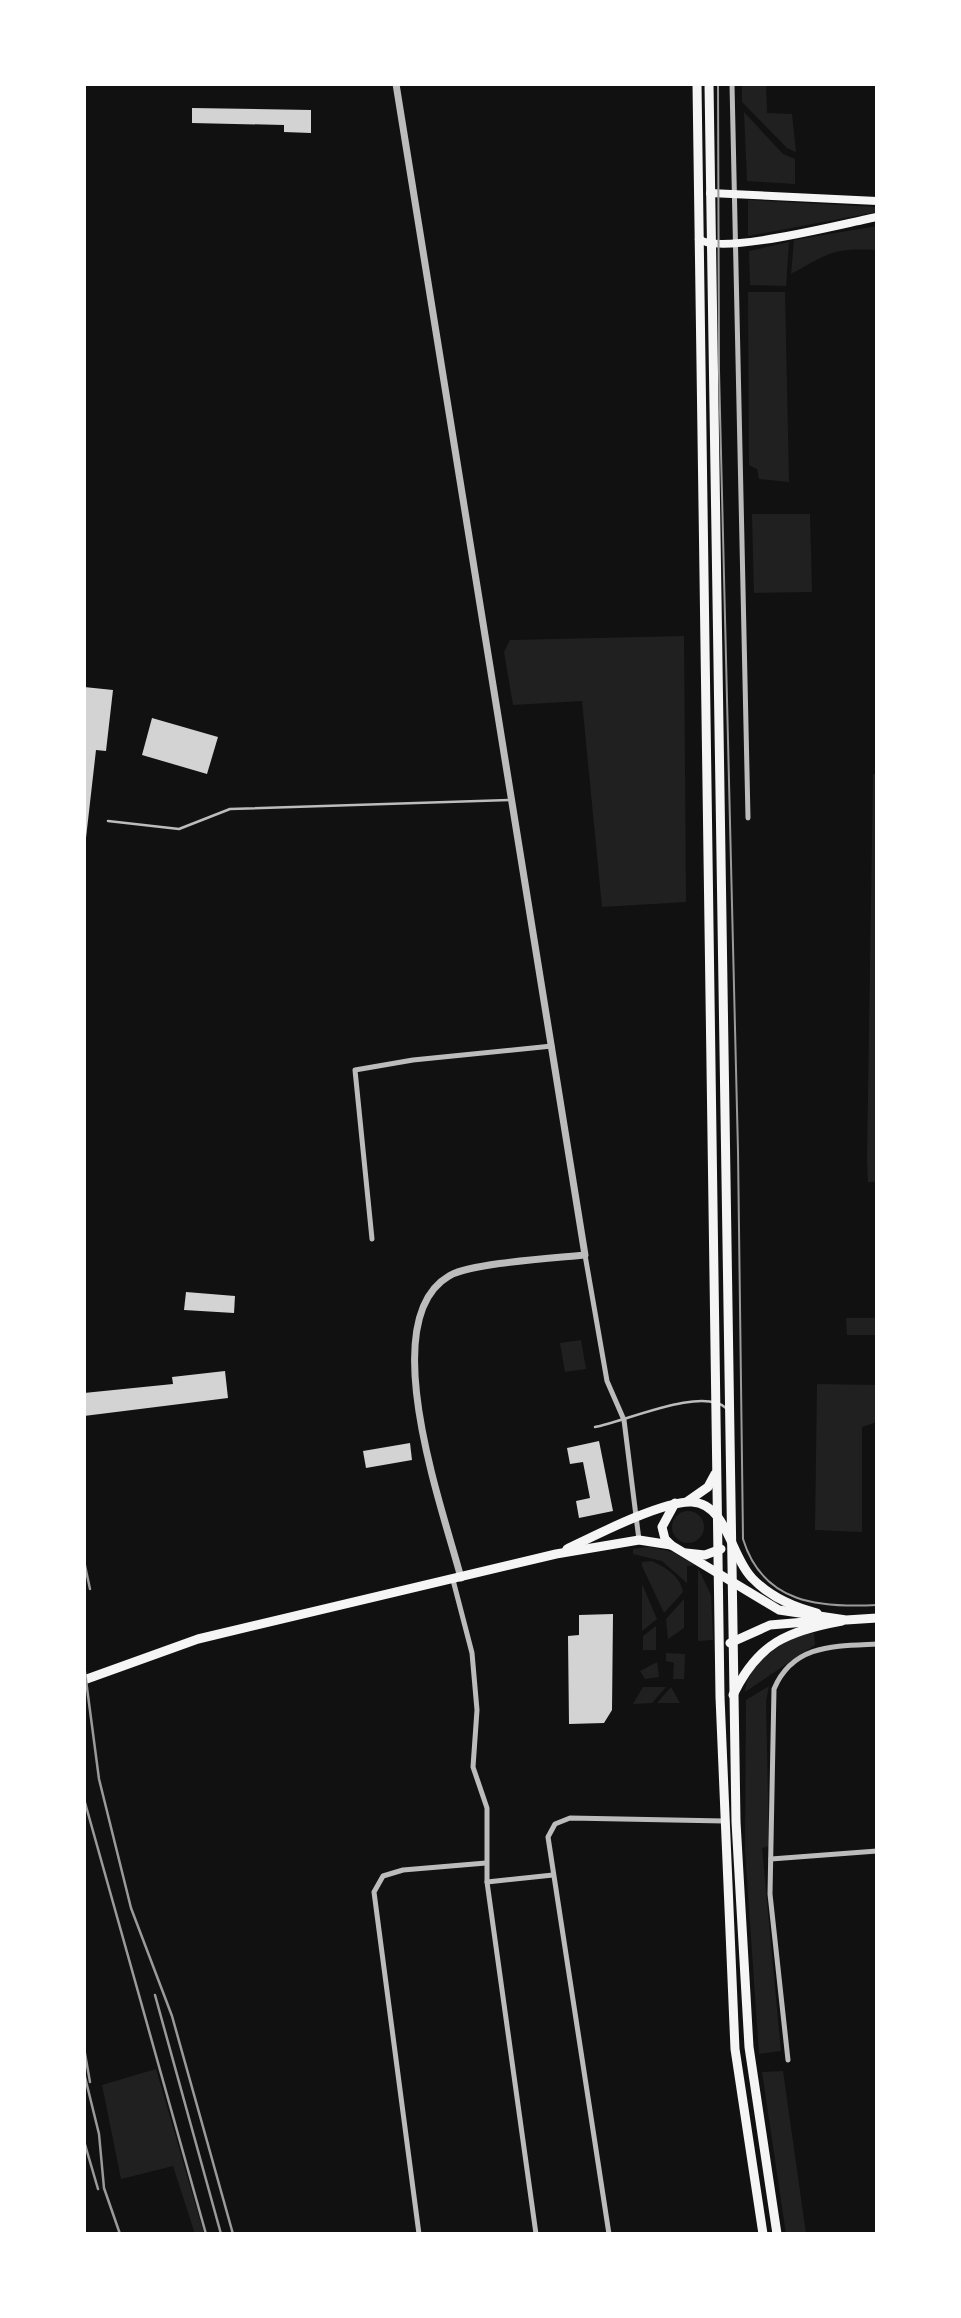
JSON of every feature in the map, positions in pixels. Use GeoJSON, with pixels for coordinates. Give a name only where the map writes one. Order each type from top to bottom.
{"type":"FeatureCollection","features":[{"type":"Feature","properties":{"kind":"main road"},"geometry":{"type":"LineString","coordinates":[[697,84],[716,1469],[724,1821],[735,2049],[763,2234]]}},
{"type":"Feature","properties":{"kind":"main road"},"geometry":{"type":"LineString","coordinates":[[709,84],[732,1696],[749,2047],[777,2234]]}},
{"type":"Feature","properties":{"kind":"main road"},"geometry":{"type":"LineString","coordinates":[[710,193],[877,201]]}},
{"type":"Feature","properties":{"kind":"main road"},"geometry":{"type":"LineString","coordinates":[[699,239],[710,246],[736,245],[877,217]]}},
{"type":"Feature","properties":{"kind":"main road"},"geometry":{"type":"LineString","coordinates":[[688,1501],[708,1487],[716,1469]]}},
{"type":"Feature","properties":{"kind":"main road"},"geometry":{"type":"LineString","coordinates":[[556,1554],[674,1503],[688,1501],[703,1504],[717,1517],[751,1578],[771,1594],[799,1608],[846,1620]]}},
{"type":"Feature","properties":{"kind":"main road"},"geometry":{"type":"LineString","coordinates":[[674,1503],[662,1527],[665,1539],[671,1545],[779,1610],[846,1620]]}},
{"type":"Feature","properties":{"kind":"main road"},"geometry":{"type":"LineString","coordinates":[[84,1680],[198,1639],[556,1554],[639,1541],[671,1545]]}},
{"type":"Feature","properties":{"kind":"main road"},"geometry":{"type":"LineString","coordinates":[[686,1553],[705,1555],[718,1551],[730,1542]]}},
{"type":"Feature","properties":{"kind":"main road"},"geometry":{"type":"LineString","coordinates":[[719,1653],[732,1641],[770,1625],[877,1618]]}},
{"type":"Feature","properties":{"kind":"main road"},"geometry":{"type":"LineString","coordinates":[[732,1696],[750,1663],[765,1648],[802,1629],[846,1620]]}},
{"type":"Feature","properties":{"kind":"street"},"geometry":{"type":"LineString","coordinates":[[396,84],[585,1255],[607,1381],[624,1420],[639,1541]]}},
{"type":"Feature","properties":{"kind":"street"},"geometry":{"type":"LineString","coordinates":[[732,84],[748,818]]}},
{"type":"Feature","properties":{"kind":"street"},"geometry":{"type":"LineString","coordinates":[[372,1239],[355,1070],[413,1060],[552,1046]]}},
{"type":"Feature","properties":{"kind":"street"},"geometry":{"type":"LineString","coordinates":[[536,2234],[486,1882],[487,1808],[473,1767],[477,1710],[472,1654],[422,1427],[413,1346],[422,1307],[439,1283],[461,1270],[585,1255]]}},
{"type":"Feature","properties":{"kind":"street"},"geometry":{"type":"LineString","coordinates":[[788,2060],[770,1894],[773,1700],[779,1677],[789,1665],[814,1650],[877,1644]]}},
{"type":"Feature","properties":{"kind":"street"},"geometry":{"type":"LineString","coordinates":[[609,2234],[548,1837],[562,1819],[724,1821]]}},
{"type":"Feature","properties":{"kind":"street"},"geometry":{"type":"LineString","coordinates":[[771,1859],[877,1851]]}},
{"type":"Feature","properties":{"kind":"street"},"geometry":{"type":"LineString","coordinates":[[419,2234],[374,1892],[383,1876],[403,1870],[486,1863]]}},
{"type":"Feature","properties":{"kind":"street"},"geometry":{"type":"LineString","coordinates":[[486,1882],[553,1875]]}},
{"type":"Feature","properties":{"kind":"lane"},"geometry":{"type":"LineString","coordinates":[[108,821],[180,830],[230,810],[513,800]]}},
{"type":"Feature","properties":{"kind":"lane"},"geometry":{"type":"LineString","coordinates":[[595,1427],[663,1406],[715,1402],[728,1410]]}},
{"type":"Feature","properties":{"kind":"shaded area"},"geometry":{"type":"Polygon","coordinates":[[[742,84],[766,84],[767,113],[792,114],[796,152],[787,148],[742,102],[742,84]]]}},
{"type":"Feature","properties":{"kind":"shaded area"},"geometry":{"type":"Polygon","coordinates":[[[744,112],[783,154],[795,159],[795,184],[747,181],[744,112]]]}},
{"type":"Feature","properties":{"kind":"shaded area"},"geometry":{"type":"Polygon","coordinates":[[[748,200],[877,207],[877,212],[748,236],[748,200]]]}},
{"type":"Feature","properties":{"kind":"shaded area"},"geometry":{"type":"Polygon","coordinates":[[[877,226],[877,250],[832,253],[791,274],[794,240],[877,226]]]}},
{"type":"Feature","properties":{"kind":"shaded area"},"geometry":{"type":"Polygon","coordinates":[[[789,242],[786,286],[750,285],[749,251],[789,242]]]}},
{"type":"Feature","properties":{"kind":"shaded area"},"geometry":{"type":"Polygon","coordinates":[[[748,292],[785,292],[789,482],[759,479],[757,469],[749,465],[748,292]]]}},
{"type":"Feature","properties":{"kind":"shaded area"},"geometry":{"type":"Polygon","coordinates":[[[752,514],[810,514],[812,592],[754,593],[752,514]]]}},
{"type":"Feature","properties":{"kind":"shaded area"},"geometry":{"type":"Polygon","coordinates":[[[684,636],[686,902],[602,907],[582,701],[513,705],[504,652],[510,640],[684,636]]]}},
{"type":"Feature","properties":{"kind":"shaded area"},"geometry":{"type":"Polygon","coordinates":[[[873,774],[877,774],[877,1182],[868,1182],[867,1160],[873,774]]]}},
{"type":"Feature","properties":{"kind":"shaded area"},"geometry":{"type":"Polygon","coordinates":[[[846,1318],[877,1318],[877,1335],[847,1335],[846,1318]]]}},
{"type":"Feature","properties":{"kind":"shaded area"},"geometry":{"type":"Polygon","coordinates":[[[581,1340],[586,1369],[565,1372],[560,1343],[581,1340]]]}},
{"type":"Feature","properties":{"kind":"shaded area"},"geometry":{"type":"Polygon","coordinates":[[[817,1384],[877,1385],[877,1422],[862,1427],[862,1532],[815,1530],[817,1384]]]}},
{"type":"Feature","properties":{"kind":"shaded area"},"geometry":{"type":"Polygon","coordinates":[[[688,1511],[699,1516],[704,1527],[699,1538],[688,1543],[677,1538],[672,1527],[677,1516],[688,1511]]]}},
{"type":"Feature","properties":{"kind":"shaded area"},"geometry":{"type":"Polygon","coordinates":[[[649,1547],[673,1552],[695,1565],[687,1566],[687,1583],[662,1561],[633,1554],[633,1549],[649,1547]]]}},
{"type":"Feature","properties":{"kind":"shaded area"},"geometry":{"type":"Polygon","coordinates":[[[652,1561],[676,1577],[683,1592],[664,1613],[642,1566],[642,1562],[652,1561]]]}},
{"type":"Feature","properties":{"kind":"shaded area"},"geometry":{"type":"Polygon","coordinates":[[[698,1568],[711,1595],[713,1640],[698,1641],[698,1568]]]}},
{"type":"Feature","properties":{"kind":"shaded area"},"geometry":{"type":"Polygon","coordinates":[[[642,1584],[657,1619],[642,1631],[642,1584]]]}},
{"type":"Feature","properties":{"kind":"shaded area"},"geometry":{"type":"Polygon","coordinates":[[[684,1599],[684,1628],[668,1639],[666,1619],[684,1599]]]}},
{"type":"Feature","properties":{"kind":"shaded area"},"geometry":{"type":"Polygon","coordinates":[[[656,1626],[656,1650],[643,1650],[643,1636],[656,1626]]]}},
{"type":"Feature","properties":{"kind":"shaded area"},"geometry":{"type":"Polygon","coordinates":[[[814,1633],[815,1645],[745,1692],[753,1671],[770,1652],[792,1639],[814,1633]]]}},
{"type":"Feature","properties":{"kind":"shaded area"},"geometry":{"type":"Polygon","coordinates":[[[666,1653],[685,1654],[684,1679],[673,1679],[674,1663],[666,1661],[666,1653]]]}},
{"type":"Feature","properties":{"kind":"shaded area"},"geometry":{"type":"Polygon","coordinates":[[[657,1662],[659,1677],[645,1679],[640,1671],[657,1662]]]}},
{"type":"Feature","properties":{"kind":"shaded area"},"geometry":{"type":"Polygon","coordinates":[[[769,1686],[766,1701],[769,1846],[762,1848],[781,2051],[759,2054],[745,1850],[746,1700],[769,1686]]]}},
{"type":"Feature","properties":{"kind":"shaded area"},"geometry":{"type":"Polygon","coordinates":[[[643,1687],[666,1687],[652,1703],[633,1704],[643,1687]]]}},
{"type":"Feature","properties":{"kind":"shaded area"},"geometry":{"type":"Polygon","coordinates":[[[671,1687],[680,1703],[657,1703],[671,1687]]]}},
{"type":"Feature","properties":{"kind":"shaded area"},"geometry":{"type":"Polygon","coordinates":[[[156,2069],[204,2234],[195,2234],[173,2166],[121,2179],[102,2085],[156,2069]]]}},
{"type":"Feature","properties":{"kind":"shaded area"},"geometry":{"type":"Polygon","coordinates":[[[783,2071],[806,2234],[786,2234],[762,2072],[783,2071]]]}},
{"type":"Feature","properties":{"kind":"building"},"geometry":{"type":"Polygon","coordinates":[[[192,108],[311,110],[311,133],[284,132],[284,125],[192,123],[192,108]]]}},
{"type":"Feature","properties":{"kind":"building"},"geometry":{"type":"Polygon","coordinates":[[[84,687],[113,690],[106,751],[96,750],[86,838],[84,687]]]}},
{"type":"Feature","properties":{"kind":"building"},"geometry":{"type":"Polygon","coordinates":[[[152,718],[218,737],[207,774],[142,755],[152,718]]]}},
{"type":"Feature","properties":{"kind":"building"},"geometry":{"type":"Polygon","coordinates":[[[186,1292],[235,1296],[234,1313],[184,1310],[186,1292]]]}},
{"type":"Feature","properties":{"kind":"building"},"geometry":{"type":"Polygon","coordinates":[[[225,1371],[228,1398],[84,1416],[84,1393],[173,1384],[172,1377],[225,1371]]]}},
{"type":"Feature","properties":{"kind":"building"},"geometry":{"type":"Polygon","coordinates":[[[599,1441],[613,1511],[579,1518],[576,1501],[590,1498],[583,1462],[570,1464],[567,1448],[599,1441]]]}},
{"type":"Feature","properties":{"kind":"building"},"geometry":{"type":"Polygon","coordinates":[[[410,1443],[412,1460],[366,1468],[363,1451],[410,1443]]]}},
{"type":"Feature","properties":{"kind":"building"},"geometry":{"type":"Polygon","coordinates":[[[613,1614],[612,1710],[604,1723],[569,1724],[568,1636],[579,1635],[579,1615],[613,1614]]]}},
{"type":"Feature","properties":{"kind":"tram line"},"geometry":{"type":"LineString","coordinates":[[718,84],[719,371],[738,1151],[743,1539],[752,1561],[764,1577],[796,1598],[835,1605],[877,1605]]}},
{"type":"Feature","properties":{"kind":"railway"},"geometry":{"type":"LineString","coordinates":[[84,1561],[90,1589]]}},
{"type":"Feature","properties":{"kind":"railway"},"geometry":{"type":"LineString","coordinates":[[84,1665],[99,1779],[131,1908],[172,2016],[233,2234]]}},
{"type":"Feature","properties":{"kind":"railway"},"geometry":{"type":"LineString","coordinates":[[84,1799],[206,2234]]}},
{"type":"Feature","properties":{"kind":"railway"},"geometry":{"type":"LineString","coordinates":[[155,1995],[221,2234]]}},
{"type":"Feature","properties":{"kind":"railway"},"geometry":{"type":"LineString","coordinates":[[84,2048],[90,2082]]}},
{"type":"Feature","properties":{"kind":"railway"},"geometry":{"type":"LineString","coordinates":[[84,2073],[99,2134],[104,2188],[120,2234]]}},
{"type":"Feature","properties":{"kind":"railway"},"geometry":{"type":"LineString","coordinates":[[84,2141],[98,2189]]}}]}
